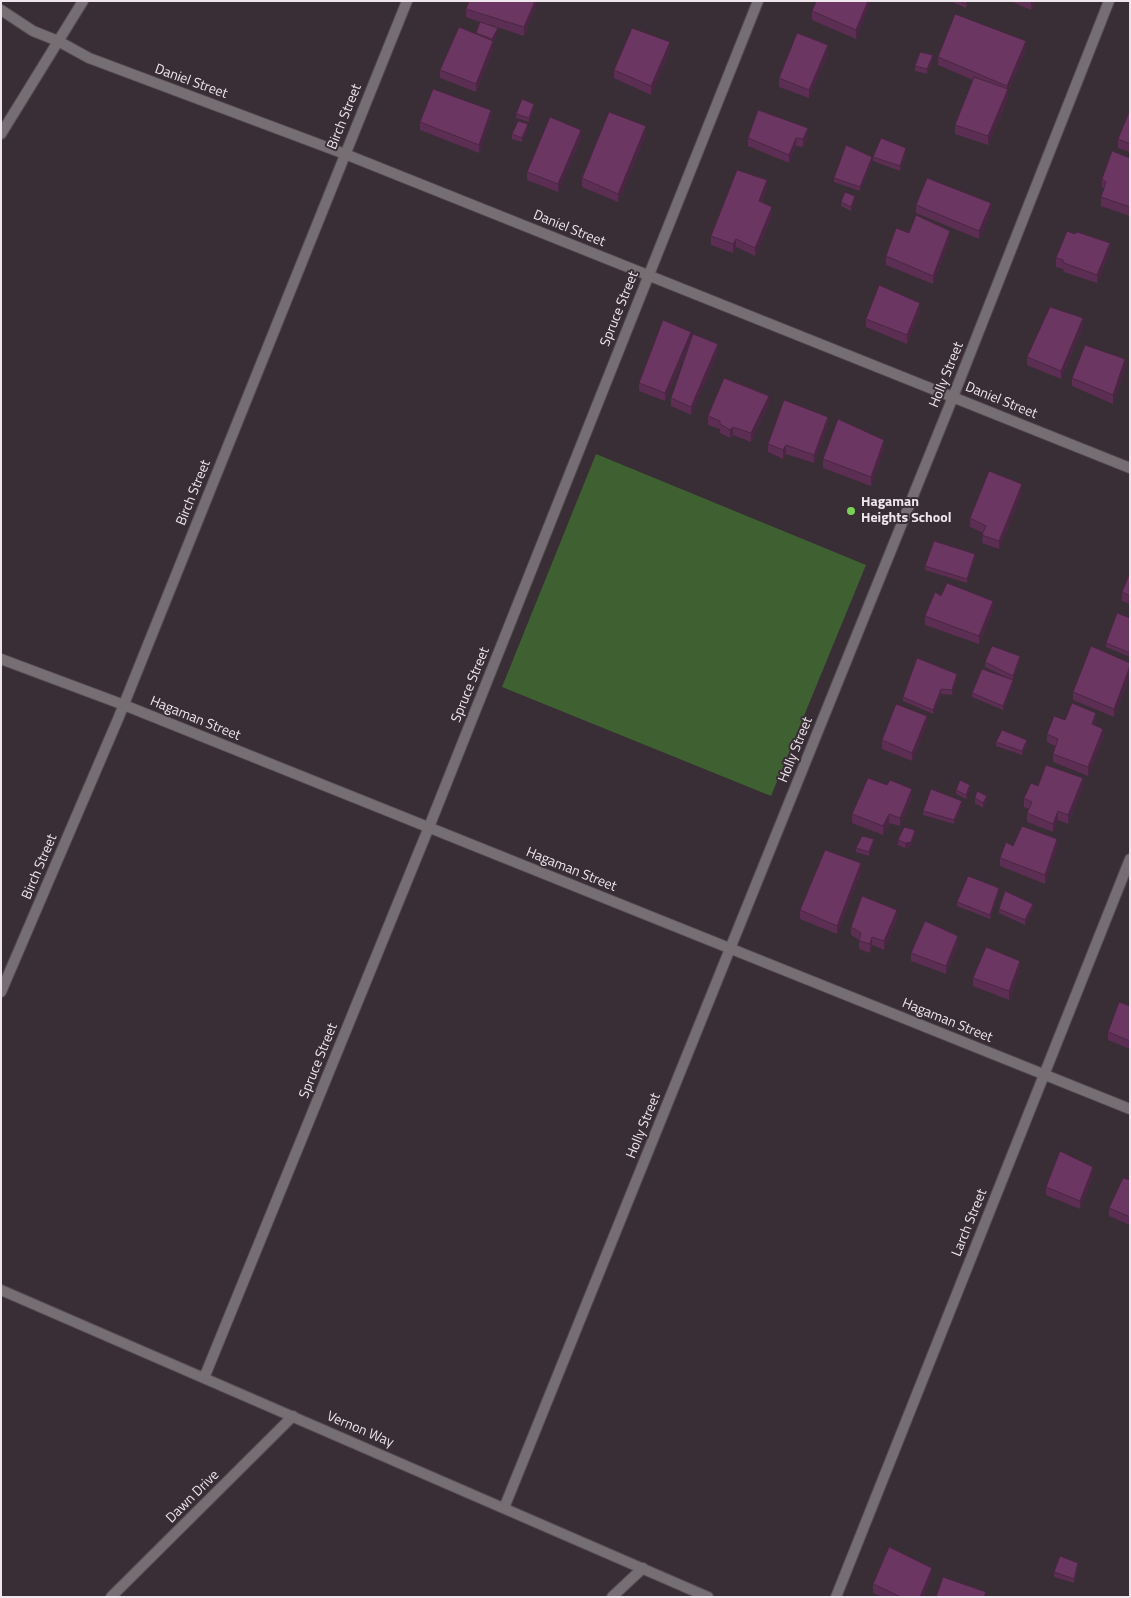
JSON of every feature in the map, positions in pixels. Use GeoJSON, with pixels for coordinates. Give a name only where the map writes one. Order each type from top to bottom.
{"type":"FeatureCollection","features":[{"type":"Feature","properties":{"kind":"street"},"geometry":{"type":"LineString","coordinates":[[1,134],[83,1]]}},
{"type":"Feature","properties":{"kind":"street","name":"Birch Street"},"geometry":{"type":"LineString","coordinates":[[1,992],[124,704],[407,1]]}},
{"type":"Feature","properties":{"kind":"street","name":"Spruce Street"},"geometry":{"type":"LineString","coordinates":[[204,1378],[429,827],[758,1]]}},
{"type":"Feature","properties":{"kind":"street","name":"Holly Street"},"geometry":{"type":"LineString","coordinates":[[504,1508],[953,397],[1109,1]]}},
{"type":"Feature","properties":{"kind":"street","name":"Daniel Street"},"geometry":{"type":"LineString","coordinates":[[1,10],[34,31],[58,41],[88,58],[345,154],[1130,468]]}},
{"type":"Feature","properties":{"kind":"street","name":"Hagaman Street"},"geometry":{"type":"LineString","coordinates":[[1,659],[124,704],[1130,1109]]}},
{"type":"Feature","properties":{"kind":"street","name":"Larch Street"},"geometry":{"type":"LineString","coordinates":[[836,1597],[1130,859]]}},
{"type":"Feature","properties":{"kind":"street","name":"Vernon Way"},"geometry":{"type":"LineString","coordinates":[[1,1290],[708,1597]]}},
{"type":"Feature","properties":{"kind":"street","name":"Dawn Drive"},"geometry":{"type":"LineString","coordinates":[[111,1597],[293,1416]]}},
{"type":"Feature","properties":{"kind":"street"},"geometry":{"type":"LineString","coordinates":[[612,1597],[643,1568]]}},
{"type":"Feature","properties":{"kind":"green space"},"geometry":{"type":"Polygon","coordinates":[[[596,454],[866,565],[771,796],[502,687],[596,454]]]}},
{"type":"Feature","properties":{"kind":"building"},"geometry":{"type":"Polygon","coordinates":[[[469,1],[535,1],[524,27],[466,9],[469,1]]]}},
{"type":"Feature","properties":{"kind":"building"},"geometry":{"type":"Polygon","coordinates":[[[816,1],[868,1],[856,30],[812,11],[816,1]]]}},
{"type":"Feature","properties":{"kind":"building"},"geometry":{"type":"Polygon","coordinates":[[[955,14],[1026,41],[1007,86],[938,57],[955,14]]]}},
{"type":"Feature","properties":{"kind":"building"},"geometry":{"type":"Polygon","coordinates":[[[480,22],[498,28],[492,39],[476,33],[480,22]]]}},
{"type":"Feature","properties":{"kind":"building"},"geometry":{"type":"Polygon","coordinates":[[[459,27],[493,41],[476,84],[440,70],[459,27]]]}},
{"type":"Feature","properties":{"kind":"building"},"geometry":{"type":"Polygon","coordinates":[[[632,28],[670,42],[651,86],[614,70],[632,28]]]}},
{"type":"Feature","properties":{"kind":"building"},"geometry":{"type":"Polygon","coordinates":[[[797,33],[828,45],[809,90],[779,78],[797,33]]]}},
{"type":"Feature","properties":{"kind":"building"},"geometry":{"type":"Polygon","coordinates":[[[920,52],[933,55],[927,69],[915,66],[920,52]]]}},
{"type":"Feature","properties":{"kind":"building"},"geometry":{"type":"Polygon","coordinates":[[[974,77],[1008,89],[988,136],[955,125],[974,77]]]}},
{"type":"Feature","properties":{"kind":"building"},"geometry":{"type":"Polygon","coordinates":[[[433,89],[491,110],[479,145],[420,122],[433,89]]]}},
{"type":"Feature","properties":{"kind":"building"},"geometry":{"type":"Polygon","coordinates":[[[522,99],[534,104],[529,118],[516,114],[522,99]]]}},
{"type":"Feature","properties":{"kind":"building"},"geometry":{"type":"Polygon","coordinates":[[[758,110],[808,128],[803,139],[796,138],[789,155],[748,138],[758,110]]]}},
{"type":"Feature","properties":{"kind":"building"},"geometry":{"type":"Polygon","coordinates":[[[1130,110],[1130,144],[1118,139],[1130,110]]]}},
{"type":"Feature","properties":{"kind":"building"},"geometry":{"type":"Polygon","coordinates":[[[609,112],[646,126],[618,194],[582,178],[609,112]]]}},
{"type":"Feature","properties":{"kind":"building"},"geometry":{"type":"Polygon","coordinates":[[[550,117],[581,130],[558,184],[527,172],[550,117]]]}},
{"type":"Feature","properties":{"kind":"building"},"geometry":{"type":"Polygon","coordinates":[[[518,121],[528,124],[522,138],[512,134],[518,121]]]}},
{"type":"Feature","properties":{"kind":"building"},"geometry":{"type":"Polygon","coordinates":[[[881,138],[906,148],[900,166],[873,157],[881,138]]]}},
{"type":"Feature","properties":{"kind":"building"},"geometry":{"type":"Polygon","coordinates":[[[846,145],[872,157],[860,187],[834,178],[846,145]]]}},
{"type":"Feature","properties":{"kind":"building"},"geometry":{"type":"Polygon","coordinates":[[[1112,151],[1130,158],[1130,207],[1101,197],[1106,182],[1102,179],[1112,151]]]}},
{"type":"Feature","properties":{"kind":"building"},"geometry":{"type":"Polygon","coordinates":[[[737,170],[767,180],[759,201],[772,207],[755,248],[736,239],[733,244],[711,236],[737,170]]]}},
{"type":"Feature","properties":{"kind":"building"},"geometry":{"type":"Polygon","coordinates":[[[927,178],[991,203],[979,231],[916,205],[927,178]]]}},
{"type":"Feature","properties":{"kind":"building"},"geometry":{"type":"Polygon","coordinates":[[[845,192],[855,196],[851,207],[841,202],[845,192]]]}},
{"type":"Feature","properties":{"kind":"building"},"geometry":{"type":"Polygon","coordinates":[[[916,215],[950,231],[933,276],[886,256],[896,228],[909,233],[916,215]]]}},
{"type":"Feature","properties":{"kind":"building"},"geometry":{"type":"Polygon","coordinates":[[[1067,231],[1075,234],[1077,232],[1110,243],[1097,275],[1064,263],[1063,260],[1056,258],[1067,231]]]}},
{"type":"Feature","properties":{"kind":"building"},"geometry":{"type":"Polygon","coordinates":[[[879,285],[920,303],[907,335],[866,319],[879,285]]]}},
{"type":"Feature","properties":{"kind":"building"},"geometry":{"type":"Polygon","coordinates":[[[1050,307],[1083,318],[1061,371],[1027,357],[1050,307]]]}},
{"type":"Feature","properties":{"kind":"building"},"geometry":{"type":"Polygon","coordinates":[[[663,320],[691,332],[665,393],[639,383],[663,320]]]}},
{"type":"Feature","properties":{"kind":"building"},"geometry":{"type":"Polygon","coordinates":[[[693,334],[718,344],[691,407],[671,398],[693,334]]]}},
{"type":"Feature","properties":{"kind":"building"},"geometry":{"type":"Polygon","coordinates":[[[1085,345],[1125,359],[1113,395],[1072,378],[1085,345]]]}},
{"type":"Feature","properties":{"kind":"building"},"geometry":{"type":"Polygon","coordinates":[[[724,378],[769,396],[751,433],[733,427],[730,430],[720,424],[720,421],[708,416],[724,378]]]}},
{"type":"Feature","properties":{"kind":"building"},"geometry":{"type":"Polygon","coordinates":[[[784,400],[828,417],[814,455],[786,445],[783,450],[768,444],[784,400]]]}},
{"type":"Feature","properties":{"kind":"building"},"geometry":{"type":"Polygon","coordinates":[[[838,419],[884,440],[871,477],[823,459],[838,419]]]}},
{"type":"Feature","properties":{"kind":"building"},"geometry":{"type":"Polygon","coordinates":[[[989,471],[1022,484],[999,541],[982,535],[986,526],[970,518],[989,471]]]}},
{"type":"Feature","properties":{"kind":"building"},"geometry":{"type":"Polygon","coordinates":[[[934,541],[975,554],[967,579],[925,566],[934,541]]]}},
{"type":"Feature","properties":{"kind":"building"},"geometry":{"type":"Polygon","coordinates":[[[1130,573],[1130,596],[1122,592],[1130,573]]]}},
{"type":"Feature","properties":{"kind":"building"},"geometry":{"type":"Polygon","coordinates":[[[947,583],[993,601],[979,636],[925,616],[935,592],[941,596],[947,583]]]}},
{"type":"Feature","properties":{"kind":"building"},"geometry":{"type":"Polygon","coordinates":[[[1117,613],[1130,618],[1130,653],[1106,643],[1117,613]]]}},
{"type":"Feature","properties":{"kind":"building"},"geometry":{"type":"Polygon","coordinates":[[[992,646],[1020,656],[1013,676],[985,662],[992,646]]]}},
{"type":"Feature","properties":{"kind":"building"},"geometry":{"type":"Polygon","coordinates":[[[1091,646],[1130,663],[1114,709],[1073,692],[1091,646]]]}},
{"type":"Feature","properties":{"kind":"building"},"geometry":{"type":"Polygon","coordinates":[[[917,658],[957,674],[952,690],[941,689],[933,710],[903,697],[917,658]]]}},
{"type":"Feature","properties":{"kind":"building"},"geometry":{"type":"Polygon","coordinates":[[[982,669],[1013,680],[1003,706],[972,693],[982,669]]]}},
{"type":"Feature","properties":{"kind":"building"},"geometry":{"type":"Polygon","coordinates":[[[1072,703],[1096,713],[1092,724],[1103,729],[1088,767],[1053,754],[1058,739],[1047,734],[1054,716],[1065,720],[1072,703]]]}},
{"type":"Feature","properties":{"kind":"building"},"geometry":{"type":"Polygon","coordinates":[[[896,704],[927,716],[912,753],[882,740],[896,704]]]}},
{"type":"Feature","properties":{"kind":"building"},"geometry":{"type":"Polygon","coordinates":[[[1002,730],[1027,740],[1022,751],[996,742],[1002,730]]]}},
{"type":"Feature","properties":{"kind":"building"},"geometry":{"type":"Polygon","coordinates":[[[1046,765],[1083,778],[1068,815],[1058,811],[1053,824],[1027,813],[1032,802],[1024,798],[1031,783],[1038,786],[1046,765]]]}},
{"type":"Feature","properties":{"kind":"building"},"geometry":{"type":"Polygon","coordinates":[[[868,778],[887,785],[890,780],[912,789],[900,818],[889,814],[883,826],[852,814],[868,778]]]}},
{"type":"Feature","properties":{"kind":"building"},"geometry":{"type":"Polygon","coordinates":[[[960,780],[970,785],[966,795],[956,790],[960,780]]]}},
{"type":"Feature","properties":{"kind":"building"},"geometry":{"type":"Polygon","coordinates":[[[931,789],[962,801],[954,820],[923,811],[931,789]]]}},
{"type":"Feature","properties":{"kind":"building"},"geometry":{"type":"Polygon","coordinates":[[[977,791],[987,796],[983,803],[975,798],[977,791]]]}},
{"type":"Feature","properties":{"kind":"building"},"geometry":{"type":"Polygon","coordinates":[[[1022,826],[1057,839],[1045,875],[1000,858],[1006,842],[1013,846],[1022,826]]]}},
{"type":"Feature","properties":{"kind":"building"},"geometry":{"type":"Polygon","coordinates":[[[904,827],[915,830],[911,842],[905,843],[898,840],[904,827]]]}},
{"type":"Feature","properties":{"kind":"building"},"geometry":{"type":"Polygon","coordinates":[[[862,836],[874,839],[869,852],[856,848],[862,836]]]}},
{"type":"Feature","properties":{"kind":"building"},"geometry":{"type":"Polygon","coordinates":[[[825,850],[861,863],[837,926],[800,910],[825,850]]]}},
{"type":"Feature","properties":{"kind":"building"},"geometry":{"type":"Polygon","coordinates":[[[968,876],[999,888],[990,915],[957,902],[968,876]]]}},
{"type":"Feature","properties":{"kind":"building"},"geometry":{"type":"Polygon","coordinates":[[[1005,891],[1033,904],[1025,920],[999,909],[1005,891]]]}},
{"type":"Feature","properties":{"kind":"building"},"geometry":{"type":"Polygon","coordinates":[[[862,896],[897,910],[884,941],[872,937],[870,944],[859,941],[861,933],[851,927],[862,896]]]}},
{"type":"Feature","properties":{"kind":"building"},"geometry":{"type":"Polygon","coordinates":[[[925,921],[958,936],[946,966],[911,953],[925,921]]]}},
{"type":"Feature","properties":{"kind":"building"},"geometry":{"type":"Polygon","coordinates":[[[986,947],[1020,961],[1009,991],[973,978],[986,947]]]}},
{"type":"Feature","properties":{"kind":"building"},"geometry":{"type":"Polygon","coordinates":[[[1119,1002],[1130,1006],[1130,1041],[1108,1032],[1119,1002]]]}},
{"type":"Feature","properties":{"kind":"building"},"geometry":{"type":"Polygon","coordinates":[[[1060,1151],[1093,1167],[1080,1201],[1046,1187],[1060,1151]]]}},
{"type":"Feature","properties":{"kind":"building"},"geometry":{"type":"Polygon","coordinates":[[[1123,1178],[1130,1180],[1130,1217],[1109,1208],[1123,1178]]]}},
{"type":"Feature","properties":{"kind":"building"},"geometry":{"type":"Polygon","coordinates":[[[889,1547],[932,1568],[920,1597],[901,1597],[873,1584],[889,1547]]]}},
{"type":"Feature","properties":{"kind":"building"},"geometry":{"type":"Polygon","coordinates":[[[1060,1556],[1078,1563],[1074,1579],[1054,1572],[1060,1556]]]}},
{"type":"Feature","properties":{"kind":"building"},"geometry":{"type":"Polygon","coordinates":[[[943,1577],[986,1592],[984,1597],[936,1597],[943,1577]]]}},
{"type":"Feature","properties":{"kind":"place","name":"Hagaman Heights School"},"geometry":{"type":"Point","coordinates":[851,511]}}]}
